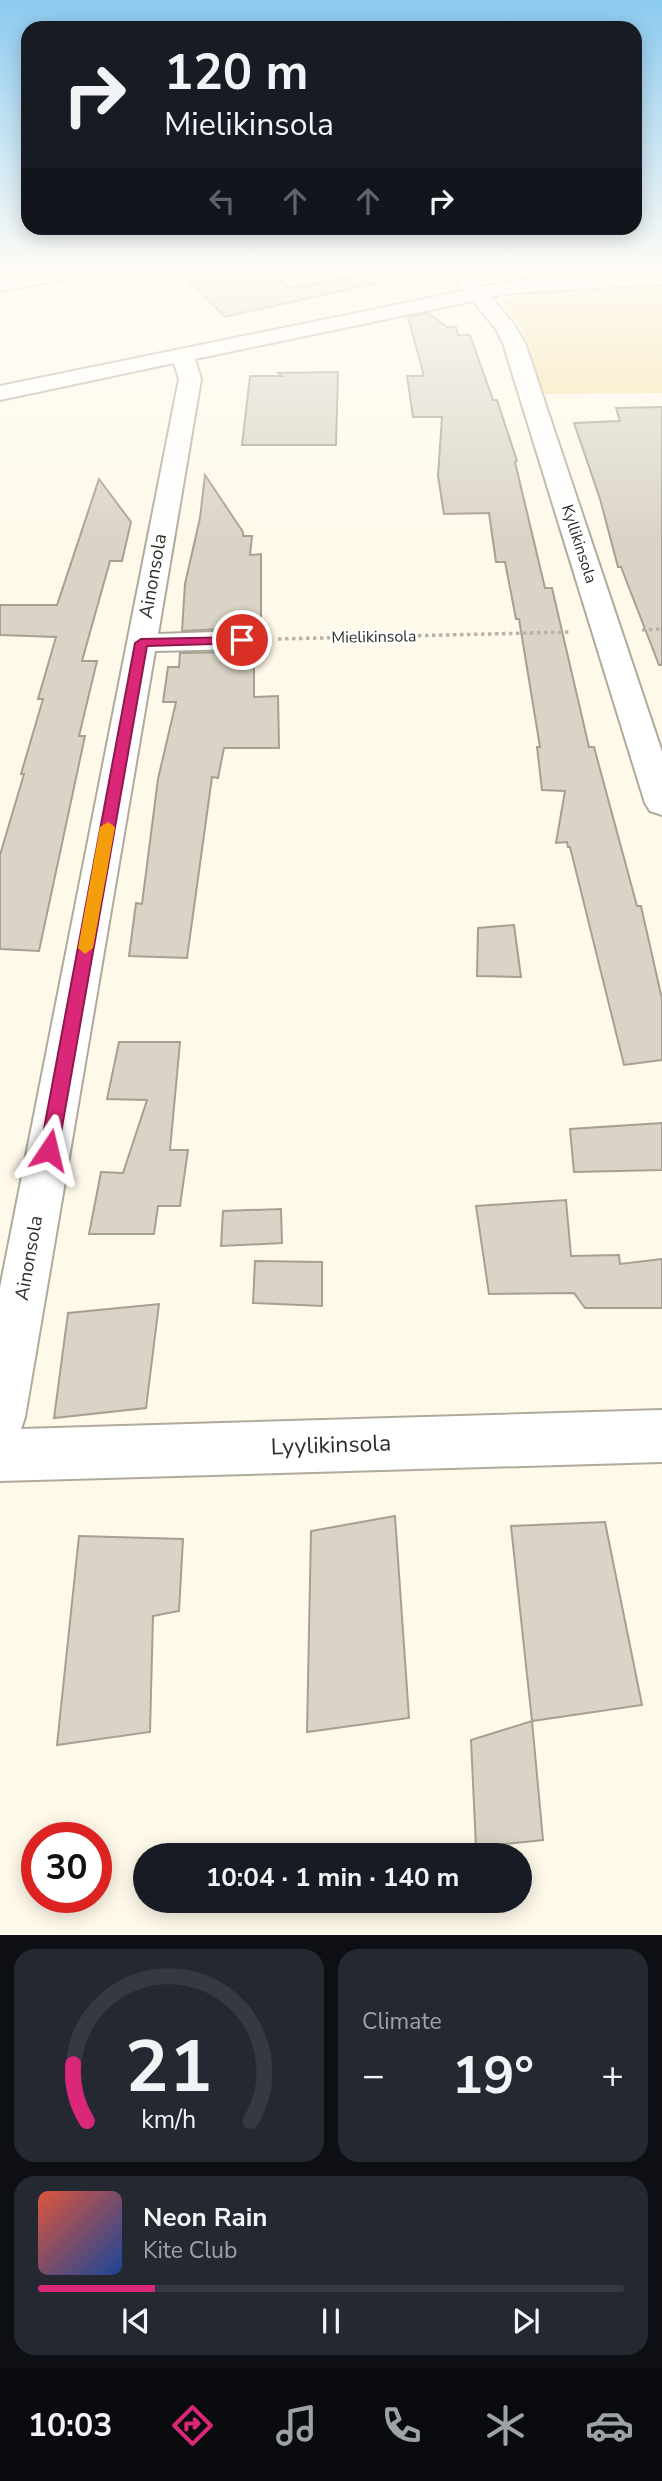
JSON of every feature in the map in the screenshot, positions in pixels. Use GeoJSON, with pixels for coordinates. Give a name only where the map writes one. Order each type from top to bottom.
{"type":"FeatureCollection","features":[{"type":"Feature","properties":{"kind":"street"},"geometry":{"type":"LineString","coordinates":[[0,393],[162,359]]}},
{"type":"Feature","properties":{"kind":"street","name":"Ainonsola"},"geometry":{"type":"LineString","coordinates":[[0,1417],[190,379],[184,359]]}},
{"type":"Feature","properties":{"kind":"street","name":"Kyllikinsola"},"geometry":{"type":"LineString","coordinates":[[519,359],[662,803]]}},
{"type":"Feature","properties":{"kind":"street"},"geometry":{"type":"LineString","coordinates":[[141,643],[242,640]]}},
{"type":"Feature","properties":{"kind":"street","name":"Lyylikinsola"},"geometry":{"type":"LineString","coordinates":[[0,1455],[662,1436]]}},
{"type":"Feature","properties":{"kind":"path","name":"Mielikinsola"},"geometry":{"type":"LineString","coordinates":[[242,640],[607,631]]}},
{"type":"Feature","properties":{"kind":"shaded area"},"geometry":{"type":"Polygon","coordinates":[[[533,359],[662,359],[662,393],[544,394],[533,359]]]}},
{"type":"Feature","properties":{"kind":"building"},"geometry":{"type":"Polygon","coordinates":[[[420,359],[479,359],[493,400],[497,400],[517,461],[515,462],[545,588],[552,588],[589,747],[594,747],[637,906],[641,906],[662,999],[662,1060],[624,1065],[570,847],[567,842],[556,843],[565,791],[542,790],[537,747],[540,747],[519,619],[516,619],[505,562],[496,562],[489,513],[444,514],[438,476],[442,417],[413,417],[407,376],[423,376],[420,359]]]}},
{"type":"Feature","properties":{"kind":"building"},"geometry":{"type":"Polygon","coordinates":[[[338,372],[336,445],[242,445],[250,376],[338,372]]]}},
{"type":"Feature","properties":{"kind":"building"},"geometry":{"type":"Polygon","coordinates":[[[662,407],[662,665],[659,665],[621,567],[618,567],[600,499],[574,423],[620,421],[616,408],[662,407]]]}},
{"type":"Feature","properties":{"kind":"building"},"geometry":{"type":"Polygon","coordinates":[[[205,475],[243,532],[243,536],[252,536],[250,555],[261,554],[261,620],[254,620],[254,633],[242,628],[182,631],[185,584],[200,518],[205,475]]]}},
{"type":"Feature","properties":{"kind":"building"},"geometry":{"type":"Polygon","coordinates":[[[99,479],[131,522],[122,561],[110,561],[82,661],[97,661],[79,736],[85,736],[39,951],[0,949],[0,855],[24,774],[21,774],[43,699],[38,699],[56,637],[0,635],[0,605],[57,605],[99,479]]]}},
{"type":"Feature","properties":{"kind":"building"},"geometry":{"type":"Polygon","coordinates":[[[254,647],[254,697],[278,696],[279,748],[224,748],[218,778],[212,777],[187,958],[129,956],[136,903],[142,904],[158,779],[176,702],[163,702],[168,667],[179,667],[180,653],[242,652],[254,647]]]}},
{"type":"Feature","properties":{"kind":"building"},"geometry":{"type":"Polygon","coordinates":[[[514,925],[521,977],[477,976],[478,928],[514,925]]]}},
{"type":"Feature","properties":{"kind":"building"},"geometry":{"type":"Polygon","coordinates":[[[119,1042],[180,1042],[170,1150],[188,1150],[180,1206],[158,1206],[154,1234],[89,1234],[101,1172],[123,1173],[147,1100],[107,1099],[119,1042]]]}},
{"type":"Feature","properties":{"kind":"building"},"geometry":{"type":"Polygon","coordinates":[[[662,1123],[662,1170],[574,1172],[570,1129],[662,1123]]]}},
{"type":"Feature","properties":{"kind":"building"},"geometry":{"type":"Polygon","coordinates":[[[566,1200],[571,1256],[619,1255],[620,1264],[662,1259],[662,1308],[585,1308],[574,1293],[489,1294],[476,1206],[566,1200]]]}},
{"type":"Feature","properties":{"kind":"building"},"geometry":{"type":"Polygon","coordinates":[[[281,1209],[282,1243],[221,1246],[223,1211],[281,1209]]]}},
{"type":"Feature","properties":{"kind":"building"},"geometry":{"type":"Polygon","coordinates":[[[255,1261],[322,1262],[322,1306],[253,1303],[255,1261]]]}},
{"type":"Feature","properties":{"kind":"building"},"geometry":{"type":"Polygon","coordinates":[[[159,1304],[146,1408],[54,1418],[68,1313],[159,1304]]]}},
{"type":"Feature","properties":{"kind":"building"},"geometry":{"type":"Polygon","coordinates":[[[395,1516],[409,1718],[307,1732],[311,1531],[395,1516]]]}},
{"type":"Feature","properties":{"kind":"building"},"geometry":{"type":"Polygon","coordinates":[[[605,1522],[642,1705],[532,1721],[511,1526],[605,1522]]]}},
{"type":"Feature","properties":{"kind":"building"},"geometry":{"type":"Polygon","coordinates":[[[79,1536],[183,1539],[179,1611],[153,1616],[150,1732],[57,1745],[79,1536]]]}},
{"type":"Feature","properties":{"kind":"building"},"geometry":{"type":"Polygon","coordinates":[[[532,1721],[543,1840],[476,1843],[471,1740],[532,1721]]]}},
{"type":"Feature","properties":{"kind":"slow traffic"},"geometry":{"type":"LineString","coordinates":[[85,948],[108,827]]}},
{"type":"Feature","properties":{"kind":"route"},"geometry":{"type":"LineString","coordinates":[[49,1150],[141,643],[242,640]]}}]}
